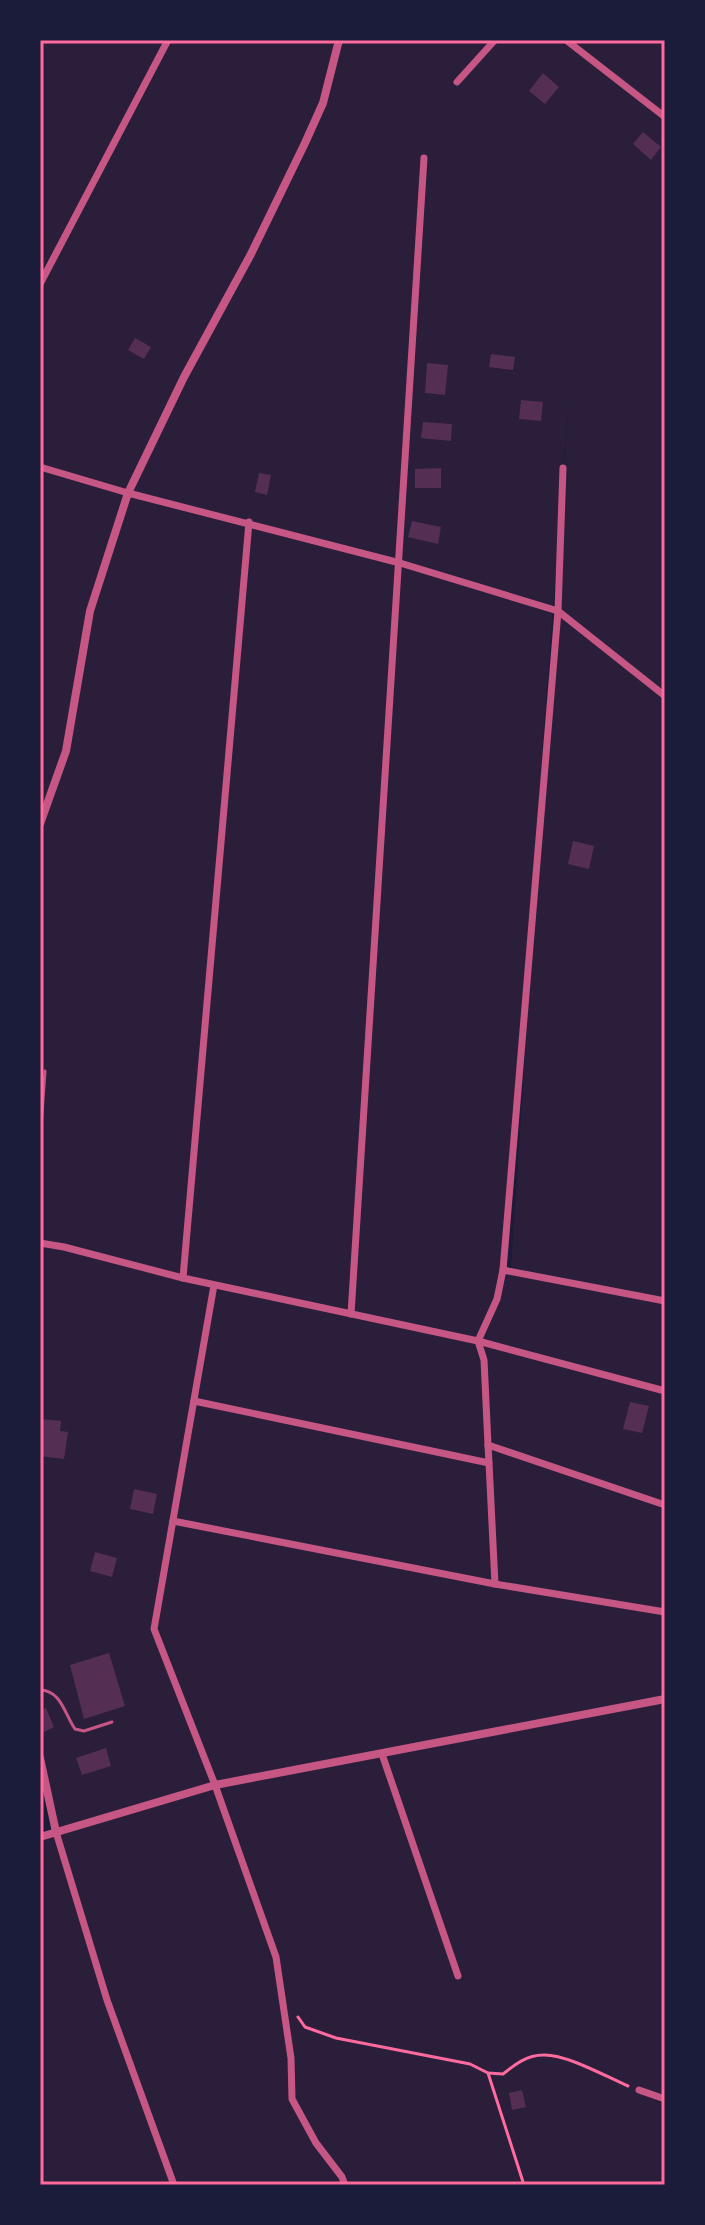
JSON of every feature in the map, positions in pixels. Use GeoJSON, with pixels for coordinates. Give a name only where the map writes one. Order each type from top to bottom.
{"type":"FeatureCollection","features":[{"type":"Feature","properties":{"kind":"street"},"geometry":{"type":"LineString","coordinates":[[40,284],[168,40]]}},
{"type":"Feature","properties":{"kind":"street"},"geometry":{"type":"LineString","coordinates":[[40,824],[66,751],[90,611],[128,493],[305,143],[323,103],[339,40]]}},
{"type":"Feature","properties":{"kind":"street"},"geometry":{"type":"LineString","coordinates":[[457,82],[495,40]]}},
{"type":"Feature","properties":{"kind":"street"},"geometry":{"type":"LineString","coordinates":[[566,40],[665,117]]}},
{"type":"Feature","properties":{"kind":"street"},"geometry":{"type":"LineString","coordinates":[[351,1314],[424,158]]}},
{"type":"Feature","properties":{"kind":"street"},"geometry":{"type":"LineString","coordinates":[[40,467],[128,493],[400,563],[558,611],[665,696]]}},
{"type":"Feature","properties":{"kind":"street"},"geometry":{"type":"LineString","coordinates":[[495,1584],[484,1360],[478,1341],[497,1299],[503,1270],[558,611],[563,468]]}},
{"type":"Feature","properties":{"kind":"street"},"geometry":{"type":"LineString","coordinates":[[183,1278],[249,522]]}},
{"type":"Feature","properties":{"kind":"street"},"geometry":{"type":"LineString","coordinates":[[40,1243],[214,1285],[478,1341],[665,1391]]}},
{"type":"Feature","properties":{"kind":"street"},"geometry":{"type":"LineString","coordinates":[[503,1270],[665,1301]]}},
{"type":"Feature","properties":{"kind":"street"},"geometry":{"type":"LineString","coordinates":[[214,1285],[154,1629],[215,1785],[276,1957],[291,2058],[292,2099],[316,2143],[345,2185]]}},
{"type":"Feature","properties":{"kind":"street"},"geometry":{"type":"LineString","coordinates":[[194,1401],[489,1463]]}},
{"type":"Feature","properties":{"kind":"street"},"geometry":{"type":"LineString","coordinates":[[488,1445],[665,1505]]}},
{"type":"Feature","properties":{"kind":"street"},"geometry":{"type":"LineString","coordinates":[[173,1521],[495,1584],[665,1612]]}},
{"type":"Feature","properties":{"kind":"street"},"geometry":{"type":"LineString","coordinates":[[40,1837],[215,1785],[665,1699]]}},
{"type":"Feature","properties":{"kind":"street"},"geometry":{"type":"LineString","coordinates":[[382,1754],[458,1976]]}},
{"type":"Feature","properties":{"kind":"street"},"geometry":{"type":"LineString","coordinates":[[40,1758],[56,1832],[107,2000],[174,2185]]}},
{"type":"Feature","properties":{"kind":"street"},"geometry":{"type":"LineString","coordinates":[[639,2090],[665,2099]]}},
{"type":"Feature","properties":{"kind":"lane"},"geometry":{"type":"LineString","coordinates":[[40,1143],[45,1071]]}},
{"type":"Feature","properties":{"kind":"lane"},"geometry":{"type":"LineString","coordinates":[[40,1690],[48,1690],[57,1696],[75,1729],[84,1731],[112,1722]]}},
{"type":"Feature","properties":{"kind":"path"},"geometry":{"type":"LineString","coordinates":[[297,2016],[305,2027],[336,2038],[470,2064],[488,2073],[503,2074],[519,2061],[542,2055],[562,2059],[639,2090]]}},
{"type":"Feature","properties":{"kind":"path"},"geometry":{"type":"LineString","coordinates":[[488,2073],[524,2185]]}},
{"type":"Feature","properties":{"kind":"shaded area"},"geometry":{"type":"Polygon","coordinates":[[[40,40],[665,40],[665,2185],[40,2185],[40,1837],[56,1833],[40,1758],[40,40]],[[569,397],[503,1270],[485,1325],[511,1267],[569,397]]]}},
{"type":"Feature","properties":{"kind":"building"},"geometry":{"type":"Polygon","coordinates":[[[543,73],[559,87],[545,104],[529,91],[543,73]]]}},
{"type":"Feature","properties":{"kind":"building"},"geometry":{"type":"Polygon","coordinates":[[[643,132],[661,147],[651,160],[633,144],[643,132]]]}},
{"type":"Feature","properties":{"kind":"building"},"geometry":{"type":"Polygon","coordinates":[[[135,338],[151,347],[144,359],[128,350],[135,338]]]}},
{"type":"Feature","properties":{"kind":"building"},"geometry":{"type":"Polygon","coordinates":[[[491,354],[515,357],[513,370],[489,367],[491,354]]]}},
{"type":"Feature","properties":{"kind":"building"},"geometry":{"type":"Polygon","coordinates":[[[427,363],[448,365],[445,395],[425,393],[427,363]]]}},
{"type":"Feature","properties":{"kind":"building"},"geometry":{"type":"Polygon","coordinates":[[[521,400],[543,402],[541,421],[519,419],[521,400]]]}},
{"type":"Feature","properties":{"kind":"building"},"geometry":{"type":"Polygon","coordinates":[[[423,422],[452,424],[451,441],[421,438],[423,422]]]}},
{"type":"Feature","properties":{"kind":"building"},"geometry":{"type":"Polygon","coordinates":[[[441,468],[441,488],[415,488],[415,469],[441,468]]]}},
{"type":"Feature","properties":{"kind":"building"},"geometry":{"type":"Polygon","coordinates":[[[259,473],[271,475],[267,495],[255,492],[259,473]]]}},
{"type":"Feature","properties":{"kind":"building"},"geometry":{"type":"Polygon","coordinates":[[[412,521],[441,527],[438,544],[408,537],[412,521]]]}},
{"type":"Feature","properties":{"kind":"building"},"geometry":{"type":"Polygon","coordinates":[[[573,841],[594,846],[589,869],[568,864],[573,841]]]}},
{"type":"Feature","properties":{"kind":"building"},"geometry":{"type":"Polygon","coordinates":[[[630,1402],[649,1406],[642,1433],[623,1429],[630,1402]]]}},
{"type":"Feature","properties":{"kind":"building"},"geometry":{"type":"Polygon","coordinates":[[[41,1419],[61,1421],[60,1431],[68,1432],[64,1459],[40,1456],[41,1419]]]}},
{"type":"Feature","properties":{"kind":"building"},"geometry":{"type":"Polygon","coordinates":[[[134,1489],[157,1494],[153,1514],[130,1509],[134,1489]]]}},
{"type":"Feature","properties":{"kind":"building"},"geometry":{"type":"Polygon","coordinates":[[[95,1552],[117,1558],[112,1577],[90,1571],[95,1552]]]}},
{"type":"Feature","properties":{"kind":"building"},"geometry":{"type":"Polygon","coordinates":[[[109,1653],[125,1706],[84,1719],[70,1665],[109,1653]]]}},
{"type":"Feature","properties":{"kind":"building"},"geometry":{"type":"Polygon","coordinates":[[[46,1708],[54,1727],[44,1732],[40,1711],[46,1708]]]}},
{"type":"Feature","properties":{"kind":"building"},"geometry":{"type":"Polygon","coordinates":[[[106,1748],[111,1766],[82,1775],[76,1758],[106,1748]]]}},
{"type":"Feature","properties":{"kind":"building"},"geometry":{"type":"Polygon","coordinates":[[[522,2090],[526,2107],[512,2110],[509,2093],[522,2090]]]}}]}
